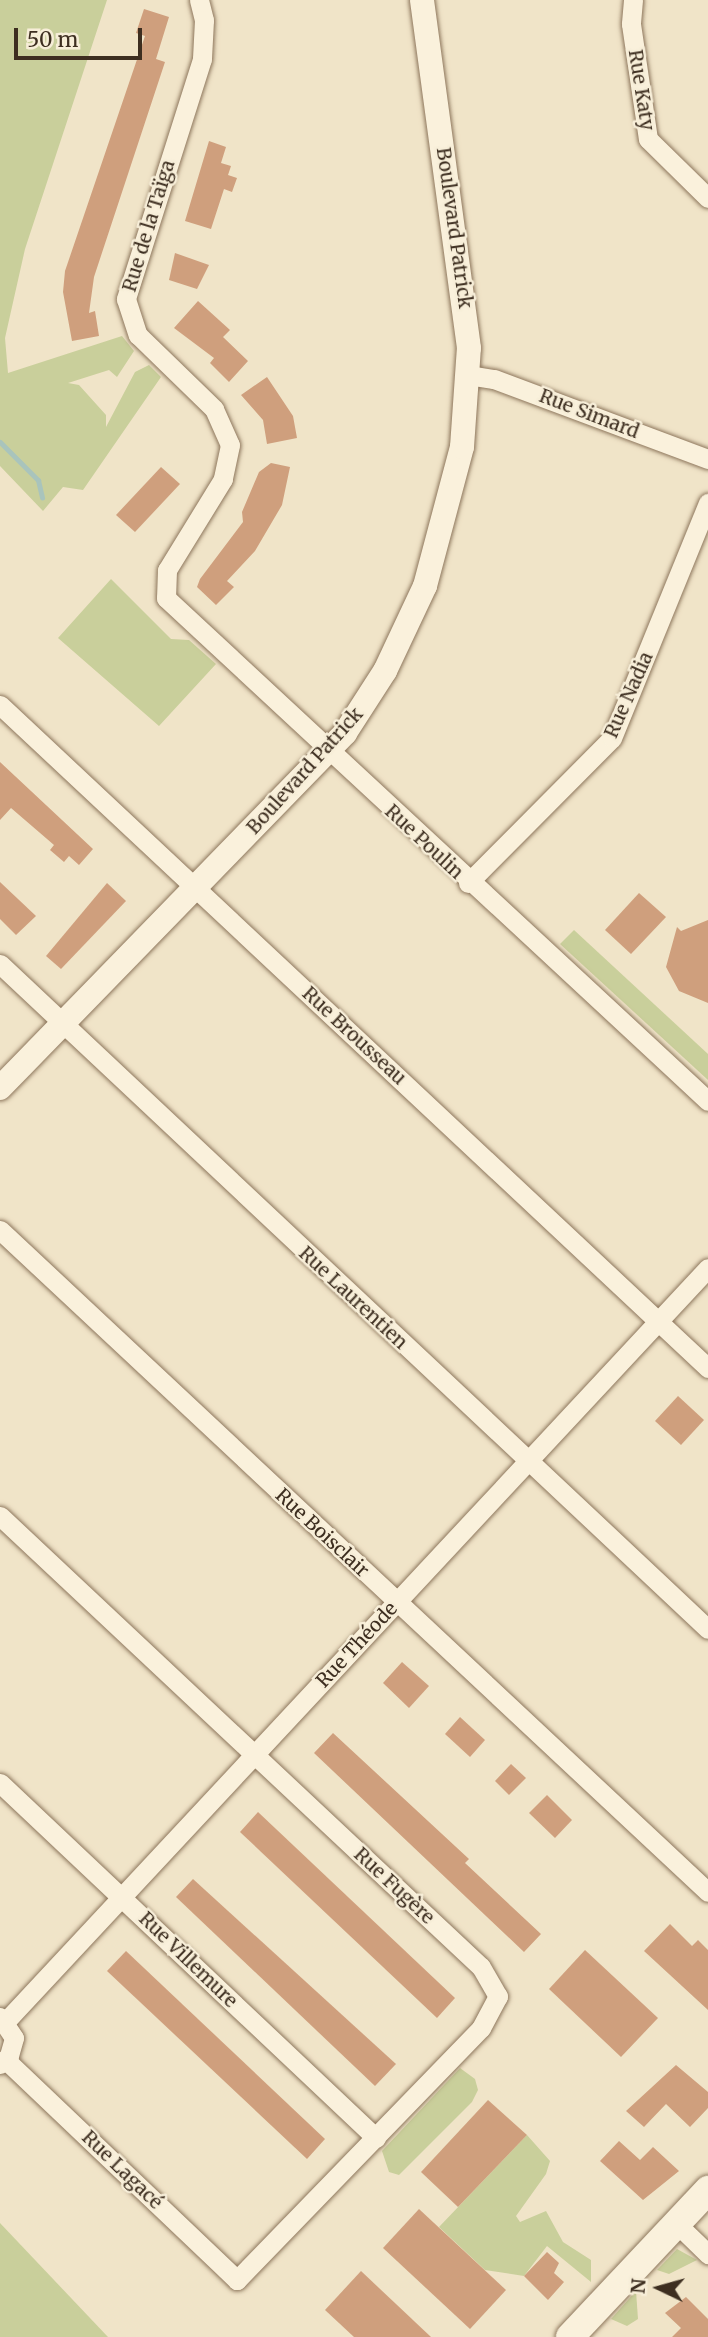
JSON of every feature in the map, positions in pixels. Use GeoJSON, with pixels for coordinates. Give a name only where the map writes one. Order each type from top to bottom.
{"type":"FeatureCollection","features":[{"type":"Feature","properties":{"kind":"main road"},"geometry":{"type":"LineString","coordinates":[[570,2337],[708,2190]]}},
{"type":"Feature","properties":{"kind":"street","name":"Rue de la Taïga"},"geometry":{"type":"LineString","coordinates":[[167,570],[223,479],[230,454],[219,416],[143,341],[126,307],[202,59],[204,20],[199,0]]}},
{"type":"Feature","properties":{"kind":"street","name":"Boulevard Patrick"},"geometry":{"type":"LineString","coordinates":[[0,1088],[327,751],[368,702],[425,586],[458,471],[468,375],[465,309],[422,0]]}},
{"type":"Feature","properties":{"kind":"street","name":"Rue Katy"},"geometry":{"type":"LineString","coordinates":[[633,0],[630,18],[648,139],[708,198]]}},
{"type":"Feature","properties":{"kind":"street","name":"Rue Simard"},"geometry":{"type":"LineString","coordinates":[[468,375],[494,379],[708,459]]}},
{"type":"Feature","properties":{"kind":"street","name":"Rue Nadia"},"geometry":{"type":"LineString","coordinates":[[468,883],[612,738],[708,503]]}},
{"type":"Feature","properties":{"kind":"street","name":"Rue Poulin"},"geometry":{"type":"LineString","coordinates":[[167,570],[164,590],[169,603],[468,883],[708,1101]]}},
{"type":"Feature","properties":{"kind":"street","name":"Rue Brousseau"},"geometry":{"type":"LineString","coordinates":[[0,705],[708,1368]]}},
{"type":"Feature","properties":{"kind":"street","name":"Rue Laurentien"},"geometry":{"type":"LineString","coordinates":[[0,964],[708,1629]]}},
{"type":"Feature","properties":{"kind":"street","name":"Rue Boisclair"},"geometry":{"type":"LineString","coordinates":[[0,1230],[708,1892]]}},
{"type":"Feature","properties":{"kind":"street","name":"Rue Théode"},"geometry":{"type":"LineString","coordinates":[[3,2019],[122,1896],[708,1268]]}},
{"type":"Feature","properties":{"kind":"street","name":"Rue Fugère"},"geometry":{"type":"LineString","coordinates":[[0,1516],[481,1967],[498,1990],[497,2002],[481,2028],[237,2280]]}},
{"type":"Feature","properties":{"kind":"street","name":"Rue Villemure"},"geometry":{"type":"LineString","coordinates":[[0,1783],[376,2138]]}},
{"type":"Feature","properties":{"kind":"street"},"geometry":{"type":"LineString","coordinates":[[3,2019],[14,2038],[3,2062]]}},
{"type":"Feature","properties":{"kind":"street","name":"Rue Lagacé"},"geometry":{"type":"LineString","coordinates":[[3,2062],[237,2280]]}},
{"type":"Feature","properties":{"kind":"street"},"geometry":{"type":"LineString","coordinates":[[676,2224],[708,2254]]}},
{"type":"Feature","properties":{"kind":"green space"},"geometry":{"type":"Polygon","coordinates":[[[0,0],[107,0],[25,249],[5,338],[8,373],[122,336],[134,351],[117,377],[109,370],[68,383],[79,385],[106,415],[106,427],[135,372],[149,365],[161,377],[83,490],[63,487],[43,511],[0,466],[0,0]]]}},
{"type":"Feature","properties":{"kind":"green space"},"geometry":{"type":"Polygon","coordinates":[[[111,579],[171,639],[189,640],[216,664],[159,726],[58,638],[111,579]]]}},
{"type":"Feature","properties":{"kind":"green space"},"geometry":{"type":"Polygon","coordinates":[[[574,930],[708,1054],[708,1080],[560,944],[574,930]]]}},
{"type":"Feature","properties":{"kind":"green space"},"geometry":{"type":"Polygon","coordinates":[[[460,2068],[475,2079],[478,2090],[472,2102],[399,2175],[389,2172],[382,2151],[460,2068]]]}},
{"type":"Feature","properties":{"kind":"green space"},"geometry":{"type":"Polygon","coordinates":[[[527,2135],[550,2161],[546,2174],[516,2216],[520,2222],[546,2211],[563,2242],[591,2260],[591,2282],[547,2246],[524,2276],[485,2270],[439,2227],[527,2135]]]}},
{"type":"Feature","properties":{"kind":"green space"},"geometry":{"type":"Polygon","coordinates":[[[0,2223],[108,2337],[0,2337],[0,2223]]]}},
{"type":"Feature","properties":{"kind":"green space"},"geometry":{"type":"Polygon","coordinates":[[[677,2249],[697,2260],[669,2274],[657,2270],[677,2249]]]}},
{"type":"Feature","properties":{"kind":"green space"},"geometry":{"type":"Polygon","coordinates":[[[636,2291],[638,2319],[627,2326],[611,2319],[636,2291]]]}},
{"type":"Feature","properties":{"kind":"building"},"geometry":{"type":"Polygon","coordinates":[[[144,9],[169,17],[156,59],[165,62],[94,277],[89,313],[95,311],[99,336],[72,341],[63,292],[65,271],[145,36],[136,33],[144,9]]]}},
{"type":"Feature","properties":{"kind":"building"},"geometry":{"type":"Polygon","coordinates":[[[209,141],[226,147],[221,163],[231,166],[228,175],[237,178],[232,192],[224,189],[211,229],[185,221],[209,141]]]}},
{"type":"Feature","properties":{"kind":"building"},"geometry":{"type":"Polygon","coordinates":[[[175,253],[209,265],[197,289],[169,280],[175,253]]]}},
{"type":"Feature","properties":{"kind":"building"},"geometry":{"type":"Polygon","coordinates":[[[198,301],[230,330],[223,337],[248,361],[229,382],[210,363],[214,358],[174,328],[198,301]]]}},
{"type":"Feature","properties":{"kind":"building"},"geometry":{"type":"Polygon","coordinates":[[[267,377],[293,416],[297,438],[267,444],[263,420],[241,395],[267,377]]]}},
{"type":"Feature","properties":{"kind":"building"},"geometry":{"type":"Polygon","coordinates":[[[271,463],[290,467],[282,505],[255,551],[227,581],[234,587],[216,605],[197,587],[200,579],[243,522],[242,512],[259,472],[271,463]]]}},
{"type":"Feature","properties":{"kind":"building"},"geometry":{"type":"Polygon","coordinates":[[[161,467],[180,484],[135,532],[116,515],[161,467]]]}},
{"type":"Feature","properties":{"kind":"building"},"geometry":{"type":"Polygon","coordinates":[[[0,762],[93,849],[79,865],[69,856],[64,862],[50,850],[54,845],[11,808],[0,820],[0,762]]]}},
{"type":"Feature","properties":{"kind":"building"},"geometry":{"type":"Polygon","coordinates":[[[0,882],[36,916],[16,935],[0,919],[0,882]]]}},
{"type":"Feature","properties":{"kind":"building"},"geometry":{"type":"Polygon","coordinates":[[[107,883],[126,901],[61,969],[46,956],[107,883]]]}},
{"type":"Feature","properties":{"kind":"building"},"geometry":{"type":"Polygon","coordinates":[[[639,893],[666,917],[631,954],[605,930],[639,893]]]}},
{"type":"Feature","properties":{"kind":"building"},"geometry":{"type":"Polygon","coordinates":[[[708,920],[708,1003],[679,991],[666,967],[677,927],[681,931],[708,920]]]}},
{"type":"Feature","properties":{"kind":"building"},"geometry":{"type":"Polygon","coordinates":[[[678,1396],[704,1420],[681,1445],[655,1421],[678,1396]]]}},
{"type":"Feature","properties":{"kind":"building"},"geometry":{"type":"Polygon","coordinates":[[[402,1662],[429,1686],[409,1708],[383,1683],[402,1662]]]}},
{"type":"Feature","properties":{"kind":"building"},"geometry":{"type":"Polygon","coordinates":[[[460,1717],[485,1740],[470,1757],[445,1734],[460,1717]]]}},
{"type":"Feature","properties":{"kind":"building"},"geometry":{"type":"Polygon","coordinates":[[[333,1733],[469,1859],[465,1863],[541,1934],[524,1952],[314,1753],[333,1733]]]}},
{"type":"Feature","properties":{"kind":"building"},"geometry":{"type":"Polygon","coordinates":[[[511,1764],[526,1778],[509,1795],[495,1781],[511,1764]]]}},
{"type":"Feature","properties":{"kind":"building"},"geometry":{"type":"Polygon","coordinates":[[[547,1795],[572,1820],[555,1838],[529,1813],[547,1795]]]}},
{"type":"Feature","properties":{"kind":"building"},"geometry":{"type":"Polygon","coordinates":[[[258,1812],[455,1998],[437,2018],[240,1832],[258,1812]]]}},
{"type":"Feature","properties":{"kind":"building"},"geometry":{"type":"Polygon","coordinates":[[[193,1879],[396,2064],[375,2086],[176,1897],[193,1879]]]}},
{"type":"Feature","properties":{"kind":"building"},"geometry":{"type":"Polygon","coordinates":[[[670,1924],[692,1946],[698,1940],[708,1950],[708,2010],[644,1951],[670,1924]]]}},
{"type":"Feature","properties":{"kind":"building"},"geometry":{"type":"Polygon","coordinates":[[[585,1950],[658,2018],[621,2057],[549,1989],[585,1950]]]}},
{"type":"Feature","properties":{"kind":"building"},"geometry":{"type":"Polygon","coordinates":[[[126,1951],[325,2139],[307,2159],[107,1971],[126,1951]]]}},
{"type":"Feature","properties":{"kind":"building"},"geometry":{"type":"Polygon","coordinates":[[[676,2065],[708,2092],[708,2108],[690,2127],[666,2104],[644,2127],[626,2111],[676,2065]]]}},
{"type":"Feature","properties":{"kind":"building"},"geometry":{"type":"Polygon","coordinates":[[[488,2100],[527,2135],[458,2207],[421,2172],[488,2100]]]}},
{"type":"Feature","properties":{"kind":"building"},"geometry":{"type":"Polygon","coordinates":[[[619,2141],[640,2160],[653,2147],[679,2171],[643,2200],[600,2161],[619,2141]]]}},
{"type":"Feature","properties":{"kind":"building"},"geometry":{"type":"Polygon","coordinates":[[[419,2209],[506,2290],[470,2329],[383,2248],[419,2209]]]}},
{"type":"Feature","properties":{"kind":"building"},"geometry":{"type":"Polygon","coordinates":[[[547,2252],[559,2263],[554,2273],[564,2282],[548,2300],[524,2276],[547,2252]]]}},
{"type":"Feature","properties":{"kind":"building"},"geometry":{"type":"Polygon","coordinates":[[[361,2271],[431,2337],[354,2337],[325,2310],[361,2271]]]}},
{"type":"Feature","properties":{"kind":"building"},"geometry":{"type":"Polygon","coordinates":[[[686,2297],[708,2319],[708,2337],[672,2337],[681,2328],[665,2313],[686,2297]]]}},
{"type":"Feature","properties":{"kind":"waterway"},"geometry":{"type":"LineString","coordinates":[[0,442],[38,480],[42,498]]}}]}
